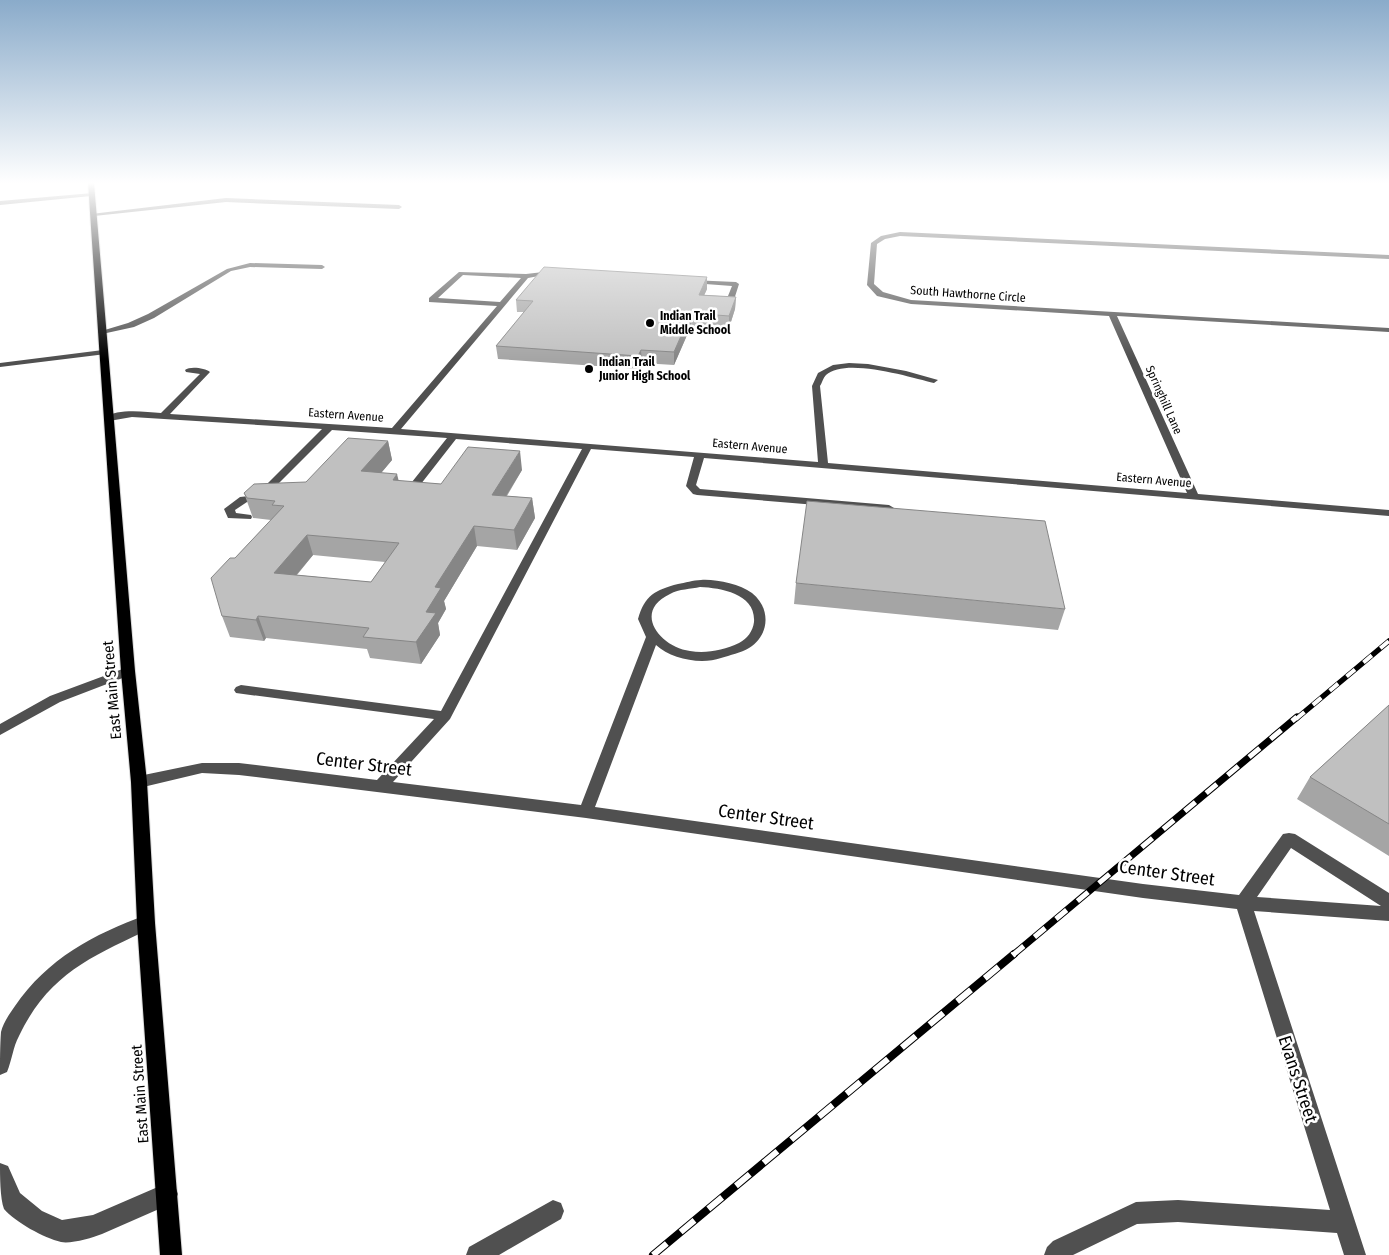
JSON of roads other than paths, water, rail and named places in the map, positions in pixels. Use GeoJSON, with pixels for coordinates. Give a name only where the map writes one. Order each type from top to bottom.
{"type":"FeatureCollection","features":[{"type":"Feature","properties":{"kind":"main road","name":"East Main Street"},"geometry":{"type":"LineString","coordinates":[[96,242],[128,672],[139,782],[146,923],[171,1255]]}},
{"type":"Feature","properties":{"kind":"street","name":"South Hawthorne Circle"},"geometry":{"type":"LineString","coordinates":[[876,242],[874,243],[870,285],[876,291],[886,296],[918,302],[1389,330]]}},
{"type":"Feature","properties":{"kind":"street","name":"South Hawthorne Circle"},"geometry":{"type":"LineString","coordinates":[[1073,242],[1389,257]]}},
{"type":"Feature","properties":{"kind":"street"},"geometry":{"type":"LineString","coordinates":[[102,332],[131,325],[151,316],[229,270],[257,265],[322,267]]}},
{"type":"Feature","properties":{"kind":"street"},"geometry":{"type":"LineString","coordinates":[[502,304],[432,300],[461,273],[526,276],[563,273]]}},
{"type":"Feature","properties":{"kind":"street"},"geometry":{"type":"LineString","coordinates":[[394,431],[526,276]]}},
{"type":"Feature","properties":{"kind":"street"},"geometry":{"type":"LineString","coordinates":[[678,280],[736,284],[728,306]]}},
{"type":"Feature","properties":{"kind":"street","name":"Springhill Lane"},"geometry":{"type":"LineString","coordinates":[[1112,314],[1194,496]]}},
{"type":"Feature","properties":{"kind":"street"},"geometry":{"type":"LineString","coordinates":[[0,365],[103,352]]}},
{"type":"Feature","properties":{"kind":"street"},"geometry":{"type":"LineString","coordinates":[[823,465],[816,386],[817,379],[822,374],[840,367],[879,367],[934,380]]}},
{"type":"Feature","properties":{"kind":"street"},"geometry":{"type":"LineString","coordinates":[[163,416],[206,372],[189,370]]}},
{"type":"Feature","properties":{"kind":"street","name":"Eastern Avenue"},"geometry":{"type":"LineString","coordinates":[[109,418],[132,414],[394,431],[1389,513]]}},
{"type":"Feature","properties":{"kind":"street"},"geometry":{"type":"LineString","coordinates":[[247,517],[232,516],[229,509],[237,502],[264,499],[329,427]]}},
{"type":"Feature","properties":{"kind":"street"},"geometry":{"type":"LineString","coordinates":[[413,486],[453,436]]}},
{"type":"Feature","properties":{"kind":"street"},"geometry":{"type":"LineString","coordinates":[[381,786],[445,716],[588,446]]}},
{"type":"Feature","properties":{"kind":"street"},"geometry":{"type":"LineString","coordinates":[[700,455],[691,486],[697,492],[889,508]]}},
{"type":"Feature","properties":{"kind":"street"},"geometry":{"type":"LineString","coordinates":[[686,584],[715,584],[741,592],[757,607],[760,616],[760,626],[755,635],[735,650],[720,654],[689,655],[661,646],[652,638],[646,628],[644,619],[646,610],[660,594],[686,584]]}},
{"type":"Feature","properties":{"kind":"street"},"geometry":{"type":"LineString","coordinates":[[586,812],[652,638]]}},
{"type":"Feature","properties":{"kind":"street"},"geometry":{"type":"LineString","coordinates":[[0,730],[55,700],[128,672]]}},
{"type":"Feature","properties":{"kind":"street"},"geometry":{"type":"LineString","coordinates":[[241,690],[445,716]]}},
{"type":"Feature","properties":{"kind":"street","name":"Center Street"},"geometry":{"type":"LineString","coordinates":[[139,782],[202,768],[239,769],[586,812],[1243,903],[1389,914]]}},
{"type":"Feature","properties":{"kind":"street"},"geometry":{"type":"LineString","coordinates":[[1243,903],[1289,839],[1389,902]]}},
{"type":"Feature","properties":{"kind":"street","name":"Evans Street"},"geometry":{"type":"LineString","coordinates":[[1243,903],[1355,1255]]}},
{"type":"Feature","properties":{"kind":"street"},"geometry":{"type":"LineString","coordinates":[[0,1065],[2,1050],[22,1010],[45,982],[77,956],[146,923]]}},
{"type":"Feature","properties":{"kind":"street"},"geometry":{"type":"LineString","coordinates":[[0,1174],[12,1201],[34,1219],[62,1231],[94,1226],[167,1194]]}},
{"type":"Feature","properties":{"kind":"street"},"geometry":{"type":"LineString","coordinates":[[477,1255],[553,1211]]}},
{"type":"Feature","properties":{"kind":"street"},"geometry":{"type":"LineString","coordinates":[[1054,1255],[1062,1248],[1136,1213],[1178,1212],[1344,1222]]}},
{"type":"Feature","properties":{"kind":"railway"},"geometry":{"type":"LineString","coordinates":[[1296,719],[1389,641]]}},
{"type":"Feature","properties":{"kind":"railway"},"geometry":{"type":"LineString","coordinates":[[1013,955],[1297,717]]}},
{"type":"Feature","properties":{"kind":"railway"},"geometry":{"type":"LineString","coordinates":[[653,1255],[1014,954]]}},
{"type":"Feature","properties":{"kind":"place","name":"Indian Trail Middle School"},"geometry":{"type":"Point","coordinates":[650,323]}},
{"type":"Feature","properties":{"kind":"place","name":"Indian Trail Junior High School"},"geometry":{"type":"Point","coordinates":[589,369]}}]}
